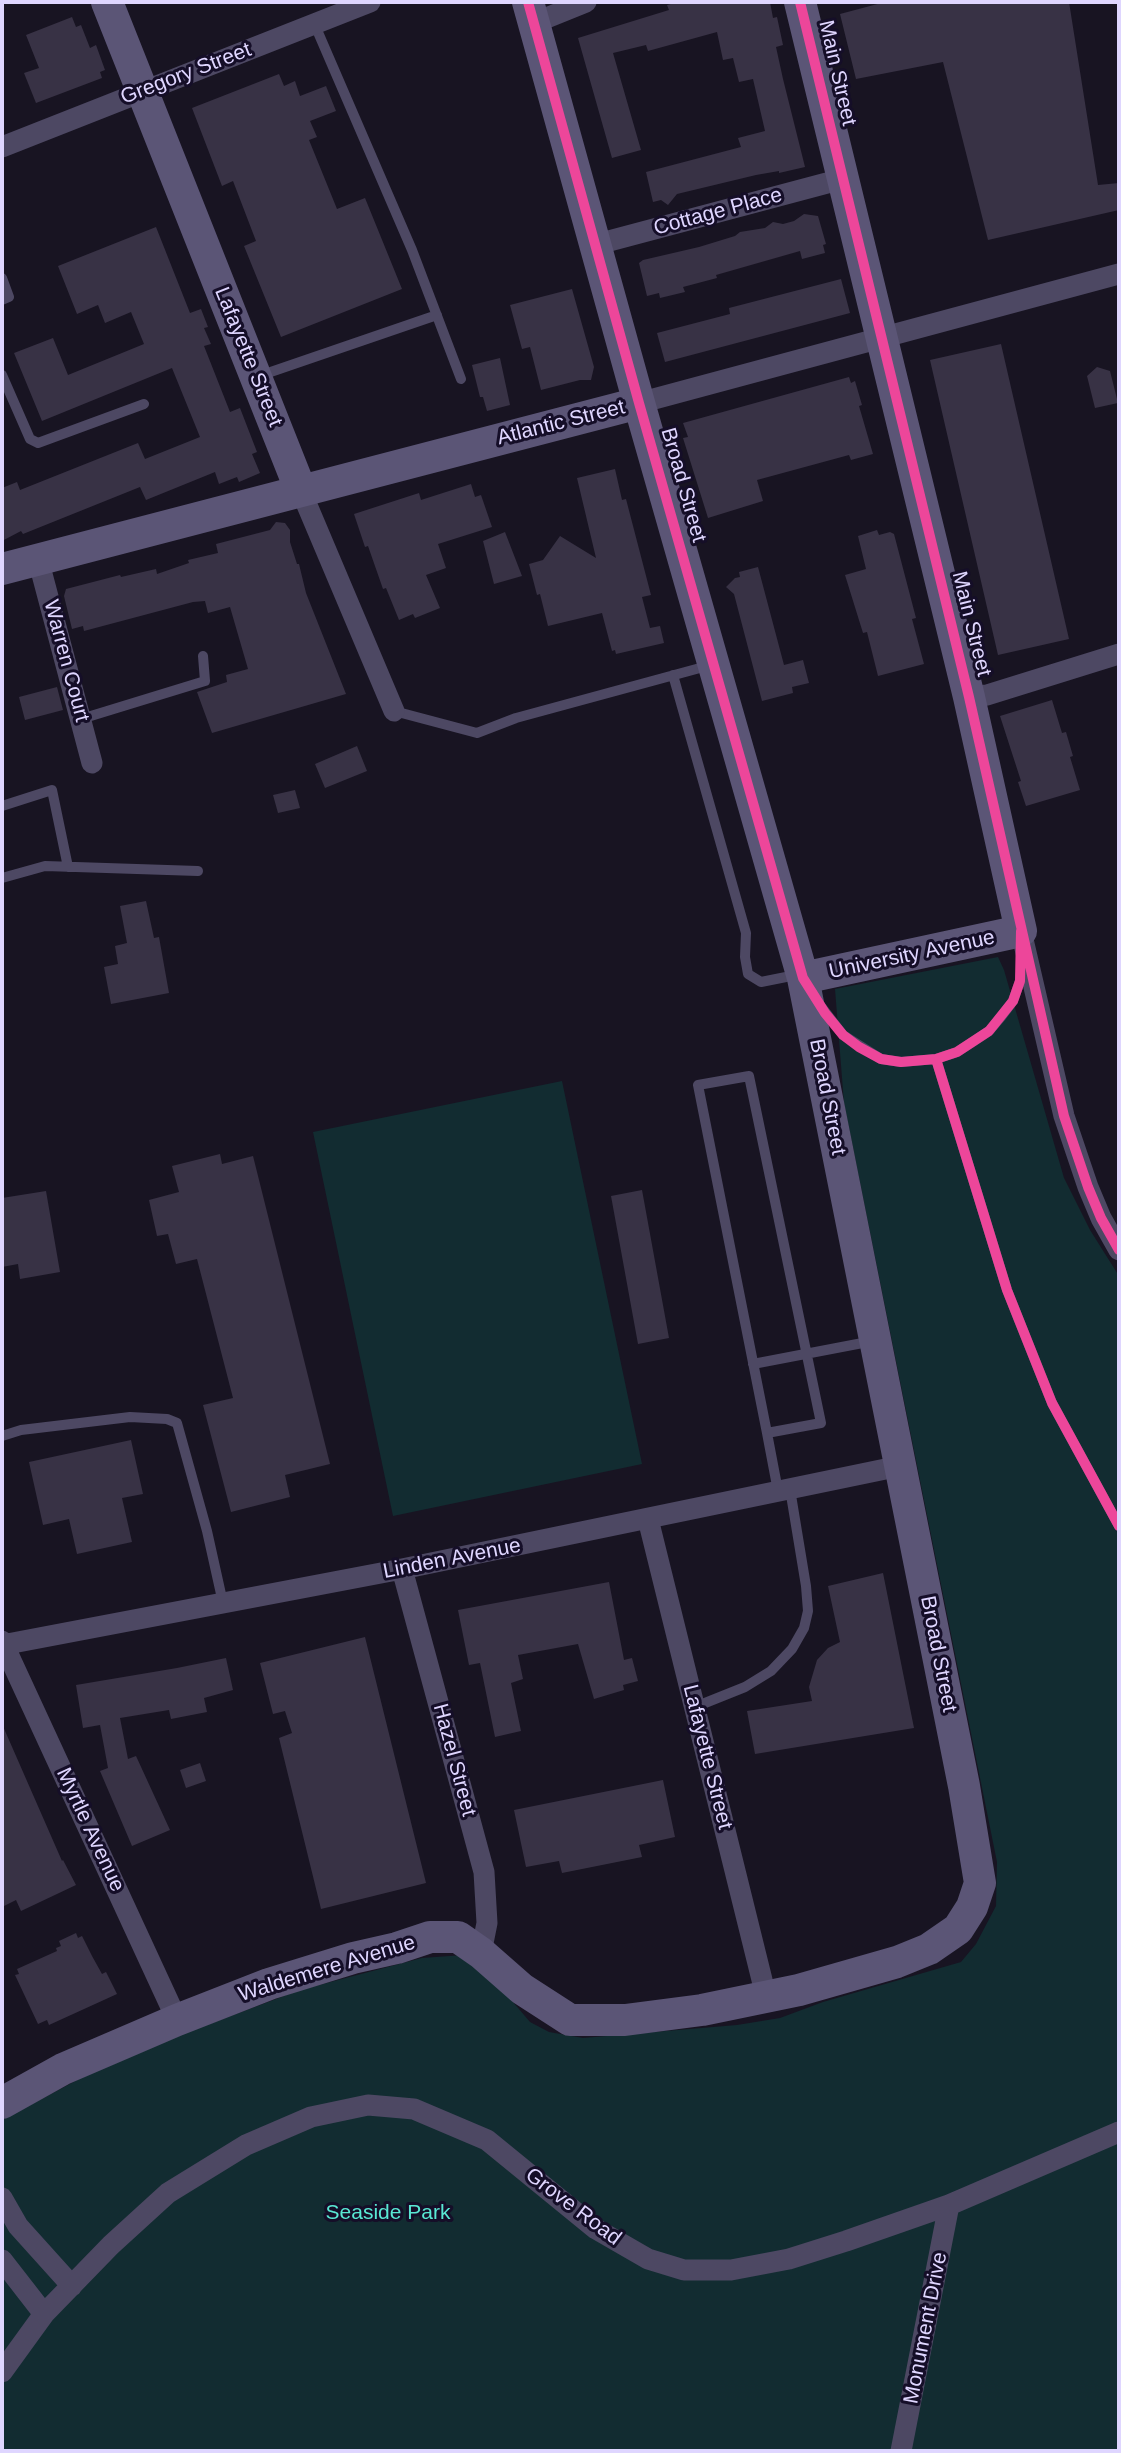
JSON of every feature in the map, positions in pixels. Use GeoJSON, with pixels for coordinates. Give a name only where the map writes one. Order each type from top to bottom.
{"type":"FeatureCollection","features":[{"type":"Feature","properties":{"kind":"street","name":"Lafayette Street"},"geometry":{"type":"LineString","coordinates":[[107,2],[301,491],[394,711]]}},
{"type":"Feature","properties":{"kind":"street","name":"Gregory Street"},"geometry":{"type":"LineString","coordinates":[[2,147],[370,2]]}},
{"type":"Feature","properties":{"kind":"street"},"geometry":{"type":"LineString","coordinates":[[531,12],[586,2]]}},
{"type":"Feature","properties":{"kind":"street","name":"Main Street"},"geometry":{"type":"LineString","coordinates":[[800,2],[969,697],[1065,1116],[1088,1187],[1119,1250]]}},
{"type":"Feature","properties":{"kind":"street","name":"Broad Street"},"geometry":{"type":"LineString","coordinates":[[531,12],[639,403],[700,668],[803,976],[964,1786],[980,1883]]}},
{"type":"Feature","properties":{"kind":"street","name":"Cottage Place"},"geometry":{"type":"LineString","coordinates":[[594,245],[842,179]]}},
{"type":"Feature","properties":{"kind":"street","name":"Atlantic Street"},"geometry":{"type":"LineString","coordinates":[[2,569],[639,403],[1119,274]]}},
{"type":"Feature","properties":{"kind":"street","name":"Warren Court"},"geometry":{"type":"LineString","coordinates":[[38,559],[92,763]]}},
{"type":"Feature","properties":{"kind":"street"},"geometry":{"type":"LineString","coordinates":[[969,697],[988,695],[1119,654]]}},
{"type":"Feature","properties":{"kind":"street","name":"University Avenue"},"geometry":{"type":"LineString","coordinates":[[803,976],[1021,931]]}},
{"type":"Feature","properties":{"kind":"street","name":"Linden Avenue"},"geometry":{"type":"LineString","coordinates":[[2,1643],[402,1569],[900,1466]]}},
{"type":"Feature","properties":{"kind":"street","name":"Lafayette Street"},"geometry":{"type":"LineString","coordinates":[[648,1519],[766,1996]]}},
{"type":"Feature","properties":{"kind":"street","name":"Hazel Street"},"geometry":{"type":"LineString","coordinates":[[402,1569],[484,1872],[487,1923],[481,1952]]}},
{"type":"Feature","properties":{"kind":"street","name":"Myrtle Avenue"},"geometry":{"type":"LineString","coordinates":[[2,1643],[177,2020]]}},
{"type":"Feature","properties":{"kind":"street","name":"Waldemere Avenue"},"geometry":{"type":"LineString","coordinates":[[2,2103],[63,2069],[269,1984],[430,1937],[458,1937],[481,1952],[523,1989],[570,2020],[625,2020],[702,2010],[799,1990],[897,1962],[929,1949],[958,1929],[972,1908],[980,1883]]}},
{"type":"Feature","properties":{"kind":"street","name":"Grove Road"},"geometry":{"type":"LineString","coordinates":[[2,2372],[44,2314],[111,2245],[168,2193],[246,2145],[311,2117],[368,2105],[414,2109],[487,2140],[596,2229],[648,2259],[684,2270],[731,2270],[789,2259],[949,2205],[1119,2132]]}},
{"type":"Feature","properties":{"kind":"street"},"geometry":{"type":"LineString","coordinates":[[2,2198],[18,2226],[72,2286]]}},
{"type":"Feature","properties":{"kind":"street","name":"Monument Drive"},"geometry":{"type":"LineString","coordinates":[[901,2451],[949,2205]]}},
{"type":"Feature","properties":{"kind":"street"},"geometry":{"type":"LineString","coordinates":[[2,2260],[44,2314]]}},
{"type":"Feature","properties":{"kind":"lane"},"geometry":{"type":"LineString","coordinates":[[314,23],[412,250],[461,379]]}},
{"type":"Feature","properties":{"kind":"lane"},"geometry":{"type":"LineString","coordinates":[[2,278],[9,297],[2,300]]}},
{"type":"Feature","properties":{"kind":"lane"},"geometry":{"type":"LineString","coordinates":[[256,377],[437,315]]}},
{"type":"Feature","properties":{"kind":"lane"},"geometry":{"type":"LineString","coordinates":[[2,375],[30,439],[38,443],[145,404]]}},
{"type":"Feature","properties":{"kind":"lane"},"geometry":{"type":"LineString","coordinates":[[81,719],[205,681],[203,656]]}},
{"type":"Feature","properties":{"kind":"lane"},"geometry":{"type":"LineString","coordinates":[[394,711],[477,733],[516,718],[700,668]]}},
{"type":"Feature","properties":{"kind":"lane"},"geometry":{"type":"LineString","coordinates":[[673,675],[746,933],[745,957],[748,974],[761,982],[803,976],[825,1013],[843,1035],[881,1059],[901,1062],[936,1059],[957,1052],[989,1031],[1013,1001],[1020,981],[1021,931]]}},
{"type":"Feature","properties":{"kind":"lane"},"geometry":{"type":"LineString","coordinates":[[2,806],[52,790],[68,867]]}},
{"type":"Feature","properties":{"kind":"lane"},"geometry":{"type":"LineString","coordinates":[[2,878],[44,866],[198,871]]}},
{"type":"Feature","properties":{"kind":"lane"},"geometry":{"type":"LineString","coordinates":[[936,1059],[1007,1290],[1052,1403],[1119,1527]]}},
{"type":"Feature","properties":{"kind":"lane"},"geometry":{"type":"LineString","coordinates":[[695,1707],[745,1687],[771,1671],[792,1649],[804,1628],[808,1611],[806,1586],[784,1490],[767,1433],[698,1085],[749,1076],[821,1423],[767,1433]]}},
{"type":"Feature","properties":{"kind":"lane"},"geometry":{"type":"LineString","coordinates":[[753,1364],[875,1341]]}},
{"type":"Feature","properties":{"kind":"lane"},"geometry":{"type":"LineString","coordinates":[[2,1436],[21,1430],[130,1417],[167,1419],[177,1423],[207,1531],[223,1603]]}},
{"type":"Feature","properties":{"kind":"green space","name":"Seaside Park"},"geometry":{"type":"Polygon","coordinates":[[[998,957],[1064,1178],[1090,1230],[1119,1276],[1119,2451],[2,2451],[2,2120],[81,2078],[188,2032],[300,1990],[422,1958],[464,1955],[507,1995],[530,2022],[549,2032],[583,2038],[737,2025],[780,2018],[823,2002],[961,1962],[976,1944],[996,1906],[997,1862],[844,1103],[835,989],[998,957]]]}},
{"type":"Feature","properties":{"kind":"green space"},"geometry":{"type":"Polygon","coordinates":[[[562,1081],[642,1464],[393,1516],[313,1132],[562,1081]]]}},
{"type":"Feature","properties":{"kind":"building"},"geometry":{"type":"Polygon","coordinates":[[[678,2],[770,2],[773,18],[777,17],[783,45],[776,47],[805,167],[756,175],[677,194],[668,205],[661,200],[653,202],[646,172],[741,147],[738,138],[765,131],[753,79],[739,82],[733,58],[723,60],[717,32],[648,51],[646,45],[613,53],[641,150],[612,158],[578,38],[669,10],[667,5],[678,2]]]}},
{"type":"Feature","properties":{"kind":"building"},"geometry":{"type":"Polygon","coordinates":[[[885,2],[1069,2],[1098,185],[1119,183],[1119,210],[988,240],[943,62],[856,79],[840,14],[885,2]]]}},
{"type":"Feature","properties":{"kind":"building"},"geometry":{"type":"Polygon","coordinates":[[[72,17],[76,27],[81,25],[90,48],[96,45],[105,70],[100,72],[102,78],[36,103],[24,73],[39,68],[26,35],[72,17]]]}},
{"type":"Feature","properties":{"kind":"building"},"geometry":{"type":"Polygon","coordinates":[[[279,74],[284,86],[295,81],[300,96],[326,86],[336,111],[310,121],[317,137],[309,140],[337,209],[365,198],[402,289],[281,337],[244,246],[256,241],[233,181],[222,186],[192,108],[279,74]]]}},
{"type":"Feature","properties":{"kind":"building"},"geometry":{"type":"Polygon","coordinates":[[[804,214],[818,216],[826,244],[823,245],[825,253],[802,259],[800,251],[716,275],[717,278],[683,287],[685,292],[660,298],[659,293],[647,296],[639,263],[643,260],[699,247],[740,232],[765,228],[773,222],[783,224],[794,221],[804,214]]]}},
{"type":"Feature","properties":{"kind":"building"},"geometry":{"type":"Polygon","coordinates":[[[156,227],[190,313],[201,309],[208,327],[204,328],[211,344],[204,346],[230,412],[240,408],[257,452],[252,454],[260,473],[239,482],[237,477],[219,484],[215,472],[146,500],[140,487],[23,534],[21,531],[2,541],[2,488],[17,482],[20,490],[138,443],[145,459],[200,437],[172,368],[42,421],[14,353],[53,338],[68,375],[144,344],[131,312],[105,323],[98,305],[77,314],[58,266],[156,227]]]}},
{"type":"Feature","properties":{"kind":"building"},"geometry":{"type":"Polygon","coordinates":[[[841,279],[850,313],[665,362],[657,333],[730,314],[729,308],[841,279]]]}},
{"type":"Feature","properties":{"kind":"building"},"geometry":{"type":"Polygon","coordinates":[[[572,289],[594,367],[591,380],[580,380],[541,390],[530,347],[522,349],[510,305],[572,289]]]}},
{"type":"Feature","properties":{"kind":"building"},"geometry":{"type":"Polygon","coordinates":[[[1001,344],[1069,639],[998,655],[930,360],[1001,344]]]}},
{"type":"Feature","properties":{"kind":"building"},"geometry":{"type":"Polygon","coordinates":[[[500,358],[510,405],[487,411],[483,397],[480,397],[472,365],[500,358]]]}},
{"type":"Feature","properties":{"kind":"building"},"geometry":{"type":"Polygon","coordinates":[[[1097,367],[1110,371],[1118,403],[1095,408],[1087,376],[1097,367]]]}},
{"type":"Feature","properties":{"kind":"building"},"geometry":{"type":"Polygon","coordinates":[[[849,377],[851,383],[855,381],[862,405],[859,406],[873,454],[851,460],[849,455],[757,480],[763,501],[708,518],[683,438],[688,437],[683,423],[849,377]]]}},
{"type":"Feature","properties":{"kind":"building"},"geometry":{"type":"Polygon","coordinates":[[[615,469],[622,500],[626,499],[651,595],[642,597],[650,628],[660,626],[664,643],[616,654],[615,650],[612,651],[602,613],[548,626],[529,564],[543,560],[560,536],[596,558],[577,478],[615,469]]]}},
{"type":"Feature","properties":{"kind":"building"},"geometry":{"type":"Polygon","coordinates":[[[471,484],[475,497],[481,495],[492,527],[438,544],[446,568],[426,575],[440,608],[415,618],[413,614],[399,620],[386,588],[383,589],[368,546],[365,547],[354,514],[419,493],[421,500],[471,484]]]}},
{"type":"Feature","properties":{"kind":"building"},"geometry":{"type":"Polygon","coordinates":[[[276,522],[285,523],[290,530],[290,542],[306,593],[346,694],[212,733],[197,692],[227,682],[226,675],[248,669],[230,607],[208,613],[205,601],[193,602],[84,631],[83,626],[72,629],[64,596],[66,589],[156,569],[157,574],[189,563],[188,560],[218,553],[216,544],[270,530],[276,522]]]}},
{"type":"Feature","properties":{"kind":"building"},"geometry":{"type":"Polygon","coordinates":[[[877,530],[879,535],[890,532],[894,534],[916,618],[912,619],[924,664],[878,676],[867,632],[863,633],[845,575],[866,569],[858,536],[877,530]]]}},
{"type":"Feature","properties":{"kind":"building"},"geometry":{"type":"Polygon","coordinates":[[[505,532],[522,576],[494,584],[483,541],[505,532]]]}},
{"type":"Feature","properties":{"kind":"building"},"geometry":{"type":"Polygon","coordinates":[[[758,567],[784,665],[803,660],[809,683],[792,687],[793,693],[762,701],[734,594],[726,587],[740,577],[739,572],[758,567]]]}},
{"type":"Feature","properties":{"kind":"building"},"geometry":{"type":"Polygon","coordinates":[[[57,687],[63,710],[25,720],[19,697],[57,687]]]}},
{"type":"Feature","properties":{"kind":"building"},"geometry":{"type":"Polygon","coordinates":[[[1052,700],[1062,733],[1066,732],[1080,790],[1026,806],[1018,782],[1021,781],[1000,716],[1052,700]]]}},
{"type":"Feature","properties":{"kind":"building"},"geometry":{"type":"Polygon","coordinates":[[[357,746],[367,771],[325,788],[315,764],[357,746]]]}},
{"type":"Feature","properties":{"kind":"building"},"geometry":{"type":"Polygon","coordinates":[[[295,790],[300,808],[278,813],[273,795],[295,790]]]}},
{"type":"Feature","properties":{"kind":"building"},"geometry":{"type":"Polygon","coordinates":[[[146,901],[154,938],[159,937],[169,993],[111,1004],[104,967],[118,964],[115,946],[127,943],[120,906],[146,901]]]}},
{"type":"Feature","properties":{"kind":"building"},"geometry":{"type":"Polygon","coordinates":[[[220,1154],[222,1164],[253,1156],[330,1464],[285,1475],[290,1497],[231,1512],[203,1405],[233,1398],[197,1259],[176,1264],[168,1234],[157,1236],[149,1200],[179,1192],[172,1166],[220,1154]]]}},
{"type":"Feature","properties":{"kind":"building"},"geometry":{"type":"Polygon","coordinates":[[[642,1190],[669,1338],[638,1344],[611,1196],[642,1190]]]}},
{"type":"Feature","properties":{"kind":"building"},"geometry":{"type":"Polygon","coordinates":[[[46,1191],[60,1272],[20,1279],[18,1264],[2,1267],[2,1198],[46,1191]]]}},
{"type":"Feature","properties":{"kind":"building"},"geometry":{"type":"Polygon","coordinates":[[[131,1440],[143,1494],[122,1498],[132,1542],[77,1554],[69,1519],[43,1525],[29,1462],[131,1440]]]}},
{"type":"Feature","properties":{"kind":"building"},"geometry":{"type":"Polygon","coordinates":[[[883,1573],[914,1728],[755,1754],[747,1711],[812,1701],[809,1687],[817,1660],[828,1648],[840,1642],[828,1586],[883,1573]]]}},
{"type":"Feature","properties":{"kind":"building"},"geometry":{"type":"Polygon","coordinates":[[[609,1582],[624,1660],[632,1658],[638,1681],[623,1685],[624,1690],[594,1699],[578,1644],[518,1655],[523,1679],[511,1683],[521,1731],[495,1737],[480,1663],[469,1665],[458,1610],[609,1582]]]}},
{"type":"Feature","properties":{"kind":"building"},"geometry":{"type":"Polygon","coordinates":[[[365,1637],[426,1883],[321,1909],[279,1738],[292,1733],[285,1711],[273,1714],[260,1663],[365,1637]]]}},
{"type":"Feature","properties":{"kind":"building"},"geometry":{"type":"Polygon","coordinates":[[[226,1658],[233,1690],[204,1698],[207,1712],[171,1719],[169,1710],[120,1718],[128,1759],[136,1756],[170,1830],[132,1846],[100,1771],[108,1768],[100,1725],[83,1728],[76,1685],[226,1658]]]}},
{"type":"Feature","properties":{"kind":"building"},"geometry":{"type":"Polygon","coordinates":[[[2,1724],[62,1861],[76,1885],[21,1911],[16,1900],[2,1907],[2,1724]]]}},
{"type":"Feature","properties":{"kind":"building"},"geometry":{"type":"Polygon","coordinates":[[[200,1763],[206,1781],[186,1788],[180,1770],[200,1763]]]}},
{"type":"Feature","properties":{"kind":"building"},"geometry":{"type":"Polygon","coordinates":[[[663,1780],[675,1837],[639,1845],[642,1857],[562,1873],[559,1861],[526,1867],[514,1810],[663,1780]]]}},
{"type":"Feature","properties":{"kind":"building"},"geometry":{"type":"Polygon","coordinates":[[[76,1933],[78,1938],[82,1936],[102,1974],[106,1972],[117,1994],[49,2025],[47,2020],[38,2024],[15,1975],[19,1974],[17,1969],[57,1951],[56,1948],[61,1946],[59,1941],[76,1933]]]}},
{"type":"Feature","properties":{"kind":"cycle path"},"geometry":{"type":"LineString","coordinates":[[528,2],[803,978],[825,1013],[843,1035],[859,1047],[881,1059],[901,1062],[936,1059],[957,1052],[989,1031],[1013,1001],[1020,981],[1021,931]]}},
{"type":"Feature","properties":{"kind":"cycle path"},"geometry":{"type":"LineString","coordinates":[[800,2],[969,697],[1064,1116],[1088,1187],[1119,1250]]}},
{"type":"Feature","properties":{"kind":"cycle path"},"geometry":{"type":"LineString","coordinates":[[936,1059],[1007,1290],[1052,1403],[1119,1526]]}}]}
